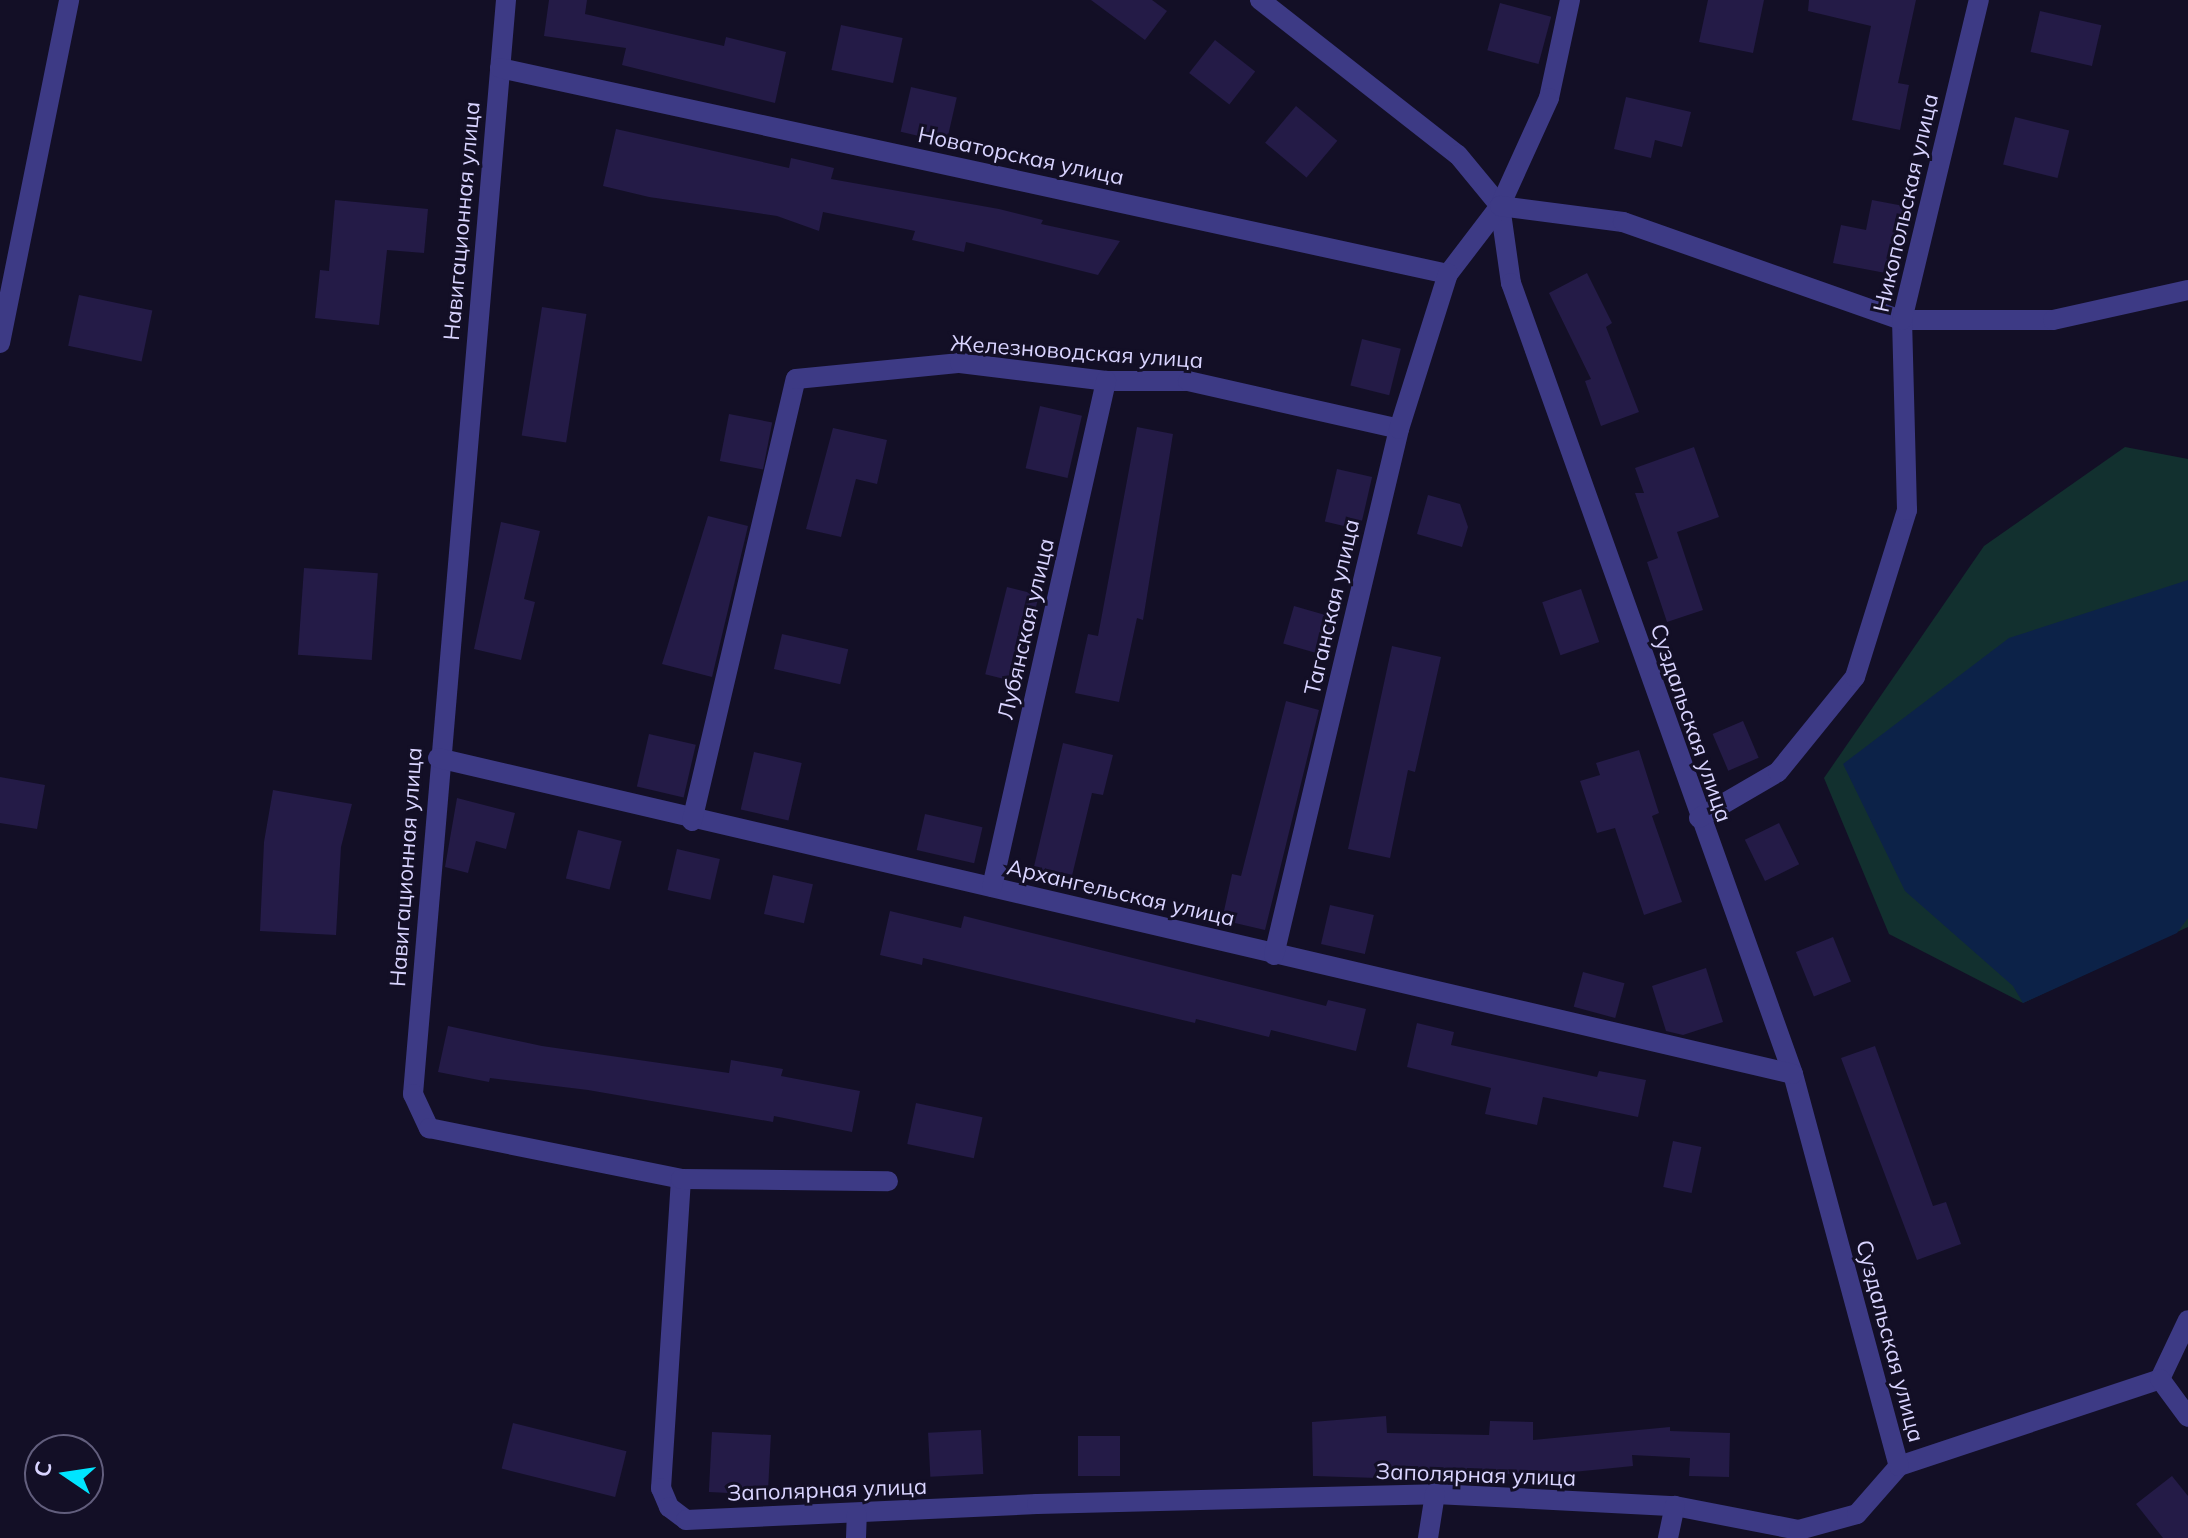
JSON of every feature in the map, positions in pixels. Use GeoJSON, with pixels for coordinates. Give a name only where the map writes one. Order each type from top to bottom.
{"type":"FeatureCollection","features":[{"type":"Feature","properties":{"kind":"street"},"geometry":{"type":"LineString","coordinates":[[0,343],[69,0]]}},
{"type":"Feature","properties":{"kind":"street","name":"Навигационная улица"},"geometry":{"type":"LineString","coordinates":[[506,0],[438,758],[413,1094],[429,1128],[681,1179]]}},
{"type":"Feature","properties":{"kind":"street"},"geometry":{"type":"LineString","coordinates":[[1260,0],[1458,155],[1500,206],[1623,222],[1902,320],[2053,320],[2188,290]]}},
{"type":"Feature","properties":{"kind":"street"},"geometry":{"type":"LineString","coordinates":[[1448,274],[1500,206],[1549,98],[1570,0]]}},
{"type":"Feature","properties":{"kind":"street","name":"Никопольская улица"},"geometry":{"type":"LineString","coordinates":[[1699,818],[1778,772],[1855,677],[1907,510],[1902,320],[1979,0]]}},
{"type":"Feature","properties":{"kind":"street","name":"Новаторская улица"},"geometry":{"type":"LineString","coordinates":[[500,68],[1448,274]]}},
{"type":"Feature","properties":{"kind":"street","name":"Суздальская улица"},"geometry":{"type":"LineString","coordinates":[[1500,206],[1511,283],[1699,818],[1793,1074],[1899,1466]]}},
{"type":"Feature","properties":{"kind":"street","name":"Таганская улица"},"geometry":{"type":"LineString","coordinates":[[1274,955],[1399,429],[1448,274]]}},
{"type":"Feature","properties":{"kind":"street","name":"Железноводская улица"},"geometry":{"type":"LineString","coordinates":[[692,821],[796,379],[960,363],[1106,381],[1188,381],[1399,429]]}},
{"type":"Feature","properties":{"kind":"street","name":"Лубянская улица"},"geometry":{"type":"LineString","coordinates":[[992,887],[1106,381]]}},
{"type":"Feature","properties":{"kind":"street","name":"Архангельская улица"},"geometry":{"type":"LineString","coordinates":[[438,758],[692,821],[992,887],[1793,1074]]}},
{"type":"Feature","properties":{"kind":"street"},"geometry":{"type":"LineString","coordinates":[[681,1179],[888,1181]]}},
{"type":"Feature","properties":{"kind":"street","name":"Заполярная улица"},"geometry":{"type":"LineString","coordinates":[[681,1179],[661,1488],[669,1507],[686,1520],[857,1515],[1037,1504],[1435,1494],[1675,1506],[1800,1534],[1857,1514],[1899,1466]]}},
{"type":"Feature","properties":{"kind":"street"},"geometry":{"type":"LineString","coordinates":[[1899,1466],[2160,1379],[2188,1320]]}},
{"type":"Feature","properties":{"kind":"street"},"geometry":{"type":"LineString","coordinates":[[2160,1379],[2188,1417]]}},
{"type":"Feature","properties":{"kind":"street"},"geometry":{"type":"LineString","coordinates":[[1428,1538],[1435,1494]]}},
{"type":"Feature","properties":{"kind":"street"},"geometry":{"type":"LineString","coordinates":[[1668,1538],[1675,1506]]}},
{"type":"Feature","properties":{"kind":"street"},"geometry":{"type":"LineString","coordinates":[[856,1538],[857,1515]]}},
{"type":"Feature","properties":{"kind":"green space"},"geometry":{"type":"Polygon","coordinates":[[[2125,447],[2188,459],[2188,927],[2023,1003],[1889,934],[1824,778],[1984,546],[2125,447]]]}},
{"type":"Feature","properties":{"kind":"water"},"geometry":{"type":"Polygon","coordinates":[[[2188,580],[2188,918],[2177,933],[2023,1003],[2013,986],[1905,891],[1843,764],[2009,638],[2188,580]]]}},
{"type":"Feature","properties":{"kind":"building"},"geometry":{"type":"Polygon","coordinates":[[[549,0],[587,0],[585,14],[724,46],[726,37],[786,52],[775,103],[622,65],[626,48],[544,36],[549,0]]]}},
{"type":"Feature","properties":{"kind":"building"},"geometry":{"type":"Polygon","coordinates":[[[1091,0],[1152,0],[1167,11],[1145,40],[1091,0]]]}},
{"type":"Feature","properties":{"kind":"building"},"geometry":{"type":"Polygon","coordinates":[[[1708,0],[1764,0],[1753,53],[1699,42],[1708,0]]]}},
{"type":"Feature","properties":{"kind":"building"},"geometry":{"type":"Polygon","coordinates":[[[1809,0],[1916,0],[1898,83],[1909,85],[1900,130],[1852,120],[1871,26],[1808,11],[1809,0]]]}},
{"type":"Feature","properties":{"kind":"building"},"geometry":{"type":"Polygon","coordinates":[[[1500,3],[1551,17],[1539,64],[1487,50],[1500,3]]]}},
{"type":"Feature","properties":{"kind":"building"},"geometry":{"type":"Polygon","coordinates":[[[2040,11],[2101,25],[2092,66],[2031,52],[2040,11]]]}},
{"type":"Feature","properties":{"kind":"building"},"geometry":{"type":"Polygon","coordinates":[[[841,25],[903,38],[893,83],[831,70],[841,25]]]}},
{"type":"Feature","properties":{"kind":"building"},"geometry":{"type":"Polygon","coordinates":[[[1215,40],[1255,71],[1229,104],[1189,73],[1215,40]]]}},
{"type":"Feature","properties":{"kind":"building"},"geometry":{"type":"Polygon","coordinates":[[[911,87],[957,98],[946,142],[901,132],[911,87]]]}},
{"type":"Feature","properties":{"kind":"building"},"geometry":{"type":"Polygon","coordinates":[[[1626,97],[1691,112],[1682,147],[1655,140],[1651,158],[1614,149],[1626,97]]]}},
{"type":"Feature","properties":{"kind":"building"},"geometry":{"type":"Polygon","coordinates":[[[1296,106],[1337,141],[1307,177],[1265,143],[1296,106]]]}},
{"type":"Feature","properties":{"kind":"building"},"geometry":{"type":"Polygon","coordinates":[[[2015,117],[2069,131],[2057,178],[2003,165],[2015,117]]]}},
{"type":"Feature","properties":{"kind":"building"},"geometry":{"type":"Polygon","coordinates":[[[616,129],[789,168],[791,158],[834,168],[831,179],[999,209],[1043,220],[1041,224],[1120,241],[1098,275],[966,242],[964,252],[912,240],[915,231],[823,212],[819,231],[777,216],[649,197],[603,186],[616,129]]]}},
{"type":"Feature","properties":{"kind":"building"},"geometry":{"type":"Polygon","coordinates":[[[335,200],[428,209],[424,253],[387,250],[379,325],[315,318],[320,270],[329,271],[335,200]]]}},
{"type":"Feature","properties":{"kind":"building"},"geometry":{"type":"Polygon","coordinates":[[[1872,200],[1909,207],[1896,275],[1833,263],[1841,225],[1866,230],[1872,200]]]}},
{"type":"Feature","properties":{"kind":"building"},"geometry":{"type":"Polygon","coordinates":[[[1587,273],[1612,323],[1606,327],[1639,412],[1601,426],[1585,381],[1591,379],[1549,293],[1587,273]]]}},
{"type":"Feature","properties":{"kind":"building"},"geometry":{"type":"Polygon","coordinates":[[[79,295],[152,311],[142,361],[68,346],[79,295]]]}},
{"type":"Feature","properties":{"kind":"building"},"geometry":{"type":"Polygon","coordinates":[[[542,307],[586,314],[566,442],[522,435],[542,307]]]}},
{"type":"Feature","properties":{"kind":"building"},"geometry":{"type":"Polygon","coordinates":[[[1362,339],[1401,349],[1389,395],[1350,386],[1362,339]]]}},
{"type":"Feature","properties":{"kind":"building"},"geometry":{"type":"Polygon","coordinates":[[[1040,406],[1082,416],[1068,478],[1026,468],[1040,406]]]}},
{"type":"Feature","properties":{"kind":"building"},"geometry":{"type":"Polygon","coordinates":[[[729,414],[772,422],[763,470],[720,461],[729,414]]]}},
{"type":"Feature","properties":{"kind":"building"},"geometry":{"type":"Polygon","coordinates":[[[1137,427],[1173,434],[1143,620],[1137,618],[1119,702],[1075,693],[1088,634],[1098,636],[1137,427]]]}},
{"type":"Feature","properties":{"kind":"building"},"geometry":{"type":"Polygon","coordinates":[[[833,428],[887,440],[877,484],[856,479],[841,537],[806,529],[833,428]]]}},
{"type":"Feature","properties":{"kind":"building"},"geometry":{"type":"Polygon","coordinates":[[[1694,447],[1719,517],[1677,532],[1703,610],[1667,622],[1647,562],[1658,558],[1635,493],[1644,493],[1635,468],[1694,447]]]}},
{"type":"Feature","properties":{"kind":"building"},"geometry":{"type":"Polygon","coordinates":[[[1337,469],[1372,477],[1360,530],[1325,522],[1337,469]]]}},
{"type":"Feature","properties":{"kind":"building"},"geometry":{"type":"Polygon","coordinates":[[[1428,495],[1460,504],[1468,527],[1462,547],[1417,534],[1428,495]]]}},
{"type":"Feature","properties":{"kind":"building"},"geometry":{"type":"Polygon","coordinates":[[[708,516],[748,526],[712,677],[662,664],[708,516]]]}},
{"type":"Feature","properties":{"kind":"building"},"geometry":{"type":"Polygon","coordinates":[[[501,522],[540,531],[524,599],[535,602],[521,660],[474,649],[501,522]]]}},
{"type":"Feature","properties":{"kind":"building"},"geometry":{"type":"Polygon","coordinates":[[[304,568],[378,573],[372,660],[298,655],[304,568]]]}},
{"type":"Feature","properties":{"kind":"building"},"geometry":{"type":"Polygon","coordinates":[[[1007,587],[1039,595],[1017,682],[985,674],[1007,587]]]}},
{"type":"Feature","properties":{"kind":"building"},"geometry":{"type":"Polygon","coordinates":[[[1581,589],[1599,642],[1560,655],[1542,602],[1581,589]]]}},
{"type":"Feature","properties":{"kind":"building"},"geometry":{"type":"Polygon","coordinates":[[[1294,606],[1339,619],[1328,656],[1283,643],[1294,606]]]}},
{"type":"Feature","properties":{"kind":"building"},"geometry":{"type":"Polygon","coordinates":[[[782,634],[848,649],[840,684],[774,669],[782,634]]]}},
{"type":"Feature","properties":{"kind":"building"},"geometry":{"type":"Polygon","coordinates":[[[1392,646],[1441,657],[1415,772],[1408,770],[1390,858],[1348,849],[1392,646]]]}},
{"type":"Feature","properties":{"kind":"building"},"geometry":{"type":"Polygon","coordinates":[[[1286,701],[1319,710],[1265,930],[1222,920],[1232,874],[1241,876],[1286,701]]]}},
{"type":"Feature","properties":{"kind":"building"},"geometry":{"type":"Polygon","coordinates":[[[1743,721],[1759,758],[1728,771],[1713,734],[1743,721]]]}},
{"type":"Feature","properties":{"kind":"building"},"geometry":{"type":"Polygon","coordinates":[[[649,734],[696,745],[684,797],[637,787],[649,734]]]}},
{"type":"Feature","properties":{"kind":"building"},"geometry":{"type":"Polygon","coordinates":[[[1063,743],[1113,755],[1103,795],[1092,793],[1070,884],[1032,875],[1063,743]]]}},
{"type":"Feature","properties":{"kind":"building"},"geometry":{"type":"Polygon","coordinates":[[[1639,750],[1659,813],[1652,816],[1682,902],[1644,915],[1615,828],[1597,833],[1580,781],[1600,775],[1596,763],[1639,750]]]}},
{"type":"Feature","properties":{"kind":"building"},"geometry":{"type":"Polygon","coordinates":[[[754,752],[802,763],[788,821],[741,809],[754,752]]]}},
{"type":"Feature","properties":{"kind":"building"},"geometry":{"type":"Polygon","coordinates":[[[0,777],[45,785],[37,829],[0,823],[0,777]]]}},
{"type":"Feature","properties":{"kind":"building"},"geometry":{"type":"Polygon","coordinates":[[[273,790],[352,804],[341,847],[336,935],[260,931],[264,842],[273,790]]]}},
{"type":"Feature","properties":{"kind":"building"},"geometry":{"type":"Polygon","coordinates":[[[457,798],[515,813],[506,849],[476,841],[468,873],[445,867],[457,798]]]}},
{"type":"Feature","properties":{"kind":"building"},"geometry":{"type":"Polygon","coordinates":[[[925,814],[982,827],[974,863],[917,850],[925,814]]]}},
{"type":"Feature","properties":{"kind":"building"},"geometry":{"type":"Polygon","coordinates":[[[1779,823],[1799,864],[1765,881],[1745,840],[1779,823]]]}},
{"type":"Feature","properties":{"kind":"building"},"geometry":{"type":"Polygon","coordinates":[[[578,830],[622,841],[610,889],[566,879],[578,830]]]}},
{"type":"Feature","properties":{"kind":"building"},"geometry":{"type":"Polygon","coordinates":[[[677,849],[720,859],[710,900],[668,890],[677,849]]]}},
{"type":"Feature","properties":{"kind":"building"},"geometry":{"type":"Polygon","coordinates":[[[773,875],[813,884],[804,923],[764,914],[773,875]]]}},
{"type":"Feature","properties":{"kind":"building"},"geometry":{"type":"Polygon","coordinates":[[[1330,905],[1374,915],[1365,954],[1321,944],[1330,905]]]}},
{"type":"Feature","properties":{"kind":"building"},"geometry":{"type":"Polygon","coordinates":[[[890,911],[961,928],[964,916],[1326,1006],[1328,1000],[1366,1009],[1356,1051],[1271,1030],[1269,1037],[1196,1019],[1195,1023],[923,958],[922,965],[880,955],[890,911]]]}},
{"type":"Feature","properties":{"kind":"building"},"geometry":{"type":"Polygon","coordinates":[[[1833,937],[1851,982],[1814,996],[1796,952],[1833,937]]]}},
{"type":"Feature","properties":{"kind":"building"},"geometry":{"type":"Polygon","coordinates":[[[1706,968],[1723,1022],[1683,1035],[1666,1031],[1652,986],[1706,968]]]}},
{"type":"Feature","properties":{"kind":"building"},"geometry":{"type":"Polygon","coordinates":[[[1583,972],[1625,983],[1615,1018],[1574,1007],[1583,972]]]}},
{"type":"Feature","properties":{"kind":"building"},"geometry":{"type":"Polygon","coordinates":[[[1417,1023],[1454,1032],[1451,1045],[1597,1077],[1599,1071],[1646,1080],[1638,1117],[1543,1097],[1537,1125],[1485,1114],[1491,1088],[1407,1067],[1417,1023]]]}},
{"type":"Feature","properties":{"kind":"building"},"geometry":{"type":"Polygon","coordinates":[[[448,1026],[542,1046],[729,1073],[731,1060],[783,1069],[781,1076],[860,1091],[852,1132],[774,1116],[773,1122],[588,1090],[490,1078],[489,1082],[438,1072],[448,1026]]]}},
{"type":"Feature","properties":{"kind":"building"},"geometry":{"type":"Polygon","coordinates":[[[1875,1046],[1933,1206],[1946,1202],[1961,1244],[1917,1260],[1841,1058],[1875,1046]]]}},
{"type":"Feature","properties":{"kind":"building"},"geometry":{"type":"Polygon","coordinates":[[[916,1103],[983,1117],[974,1158],[907,1144],[916,1103]]]}},
{"type":"Feature","properties":{"kind":"building"},"geometry":{"type":"Polygon","coordinates":[[[1673,1141],[1701,1147],[1692,1193],[1663,1187],[1673,1141]]]}},
{"type":"Feature","properties":{"kind":"building"},"geometry":{"type":"Polygon","coordinates":[[[1386,1416],[1387,1433],[1489,1435],[1490,1421],[1533,1422],[1533,1440],[1670,1427],[1670,1431],[1730,1433],[1729,1477],[1689,1476],[1690,1458],[1632,1455],[1633,1466],[1553,1474],[1445,1474],[1444,1480],[1313,1476],[1312,1422],[1386,1416]]]}},
{"type":"Feature","properties":{"kind":"building"},"geometry":{"type":"Polygon","coordinates":[[[513,1423],[627,1451],[615,1497],[502,1469],[513,1423]]]}},
{"type":"Feature","properties":{"kind":"building"},"geometry":{"type":"Polygon","coordinates":[[[981,1430],[983,1474],[930,1477],[928,1433],[981,1430]]]}},
{"type":"Feature","properties":{"kind":"building"},"geometry":{"type":"Polygon","coordinates":[[[712,1432],[771,1435],[768,1495],[709,1492],[712,1432]]]}},
{"type":"Feature","properties":{"kind":"building"},"geometry":{"type":"Polygon","coordinates":[[[1078,1436],[1120,1436],[1120,1476],[1078,1476],[1078,1436]]]}},
{"type":"Feature","properties":{"kind":"building"},"geometry":{"type":"Polygon","coordinates":[[[2172,1476],[2188,1496],[2188,1538],[2163,1538],[2136,1504],[2172,1476]]]}}]}
